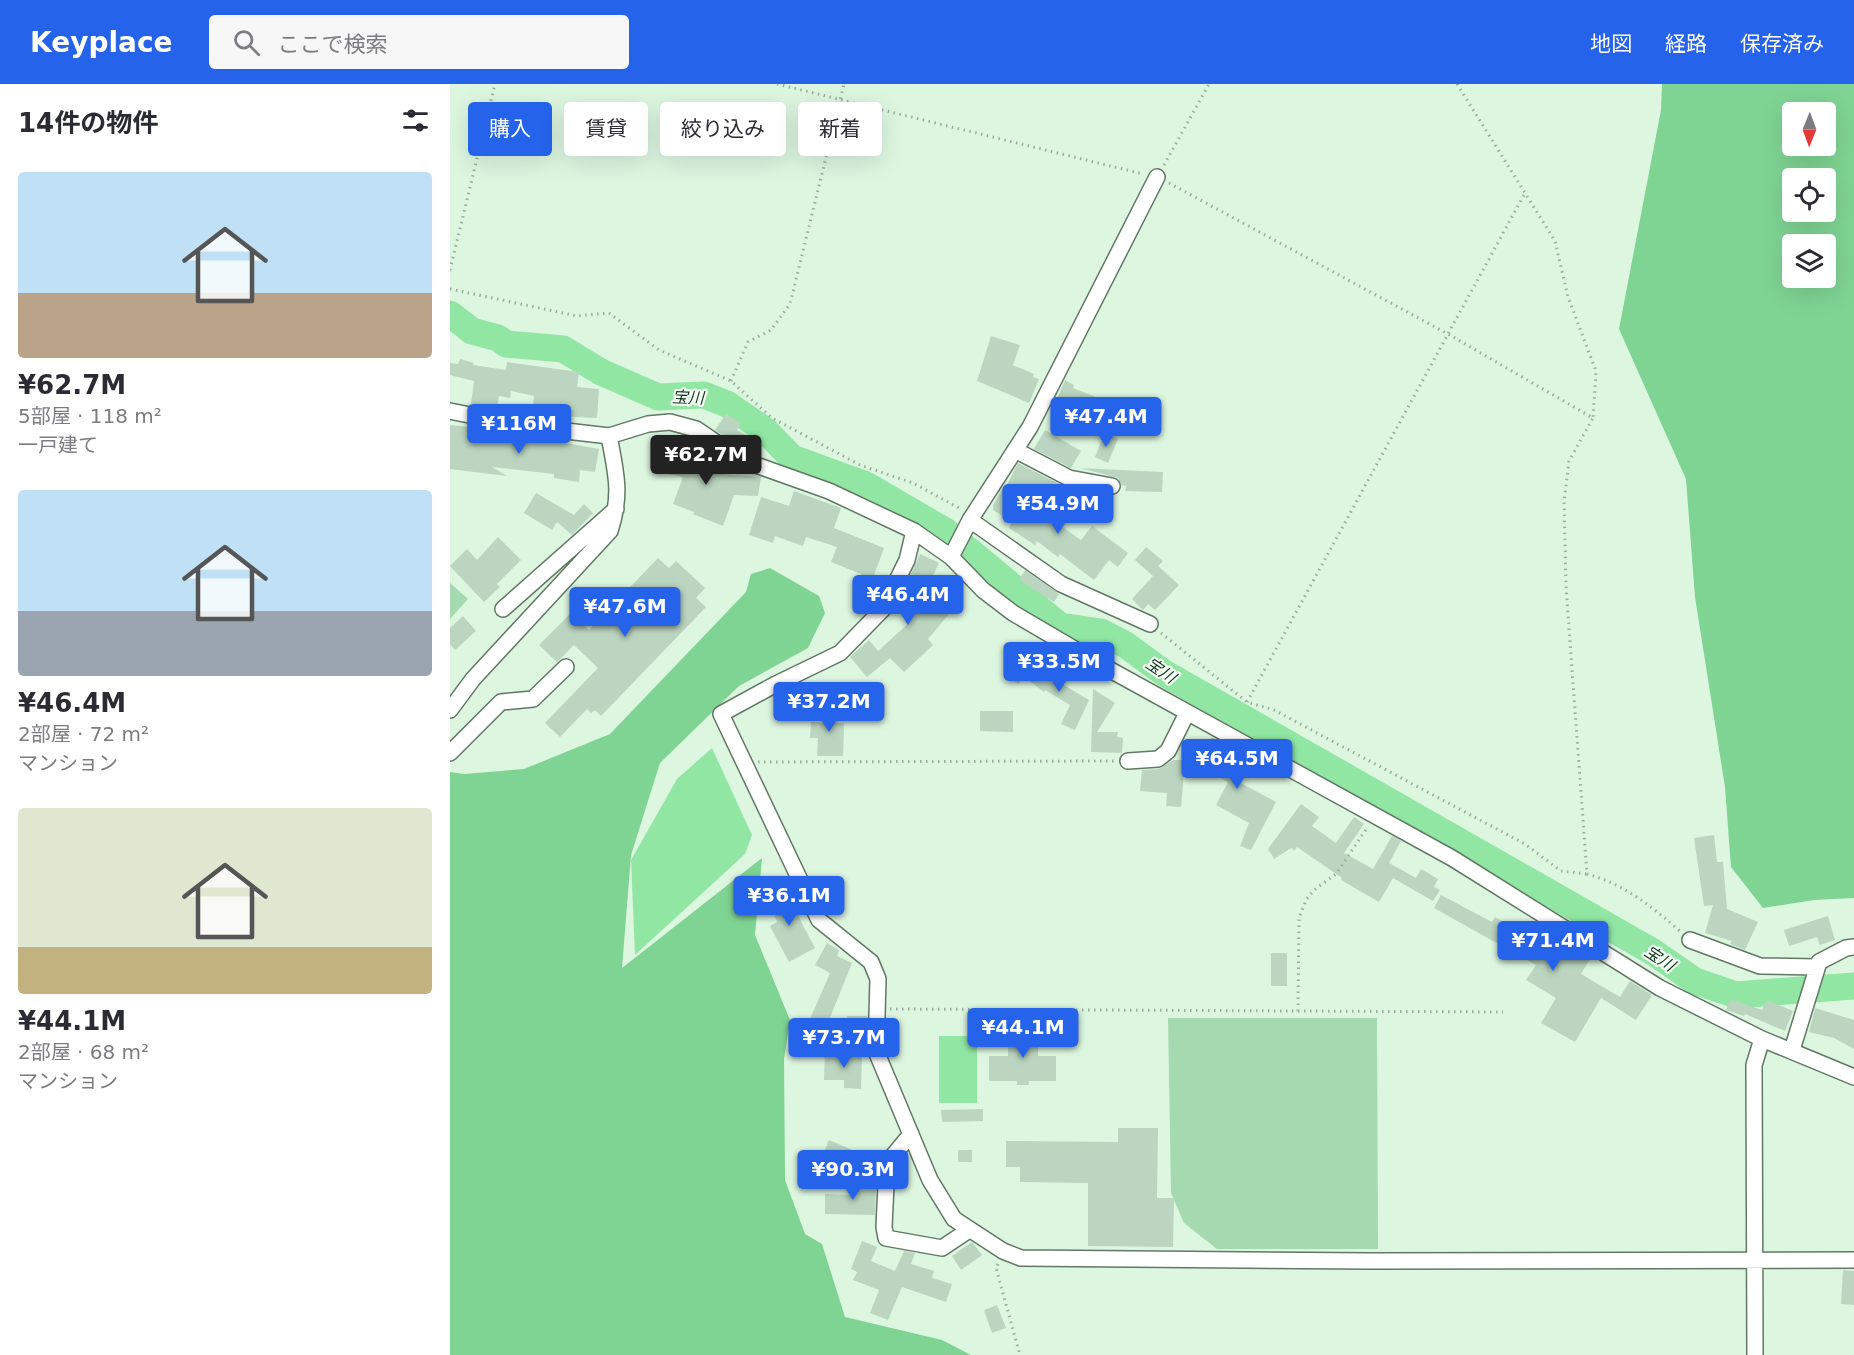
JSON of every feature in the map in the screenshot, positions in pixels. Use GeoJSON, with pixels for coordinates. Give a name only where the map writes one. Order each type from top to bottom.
{"type":"FeatureCollection","features":[{"type":"Feature","properties":{"kind":"street"},"geometry":{"type":"LineString","coordinates":[[953,553],[969,521],[1030,427],[1157,177]]}},
{"type":"Feature","properties":{"kind":"street"},"geometry":{"type":"LineString","coordinates":[[450,411],[524,426],[609,436],[648,424],[670,422],[696,429],[742,460],[829,491],[914,531],[953,553],[983,591],[1013,613],[1187,713],[1452,858],[1660,988],[1762,1039],[1854,1077]]}},
{"type":"Feature","properties":{"kind":"street"},"geometry":{"type":"LineString","coordinates":[[450,710],[473,679],[610,531],[618,507],[617,480],[609,436]]}},
{"type":"Feature","properties":{"kind":"street"},"geometry":{"type":"LineString","coordinates":[[1015,450],[1069,478],[1112,486]]}},
{"type":"Feature","properties":{"kind":"street"},"geometry":{"type":"LineString","coordinates":[[503,609],[618,507]]}},
{"type":"Feature","properties":{"kind":"street"},"geometry":{"type":"LineString","coordinates":[[969,521],[1061,584],[1150,624]]}},
{"type":"Feature","properties":{"kind":"street"},"geometry":{"type":"LineString","coordinates":[[914,531],[907,560],[883,609],[840,653],[721,714],[819,920],[871,962],[875,969],[878,979],[876,1051],[930,1180],[954,1220],[1003,1251],[1021,1258],[1854,1260]]}},
{"type":"Feature","properties":{"kind":"street"},"geometry":{"type":"LineString","coordinates":[[450,753],[501,702],[533,699],[566,667]]}},
{"type":"Feature","properties":{"kind":"street"},"geometry":{"type":"LineString","coordinates":[[1128,761],[1158,759],[1168,751],[1187,713]]}},
{"type":"Feature","properties":{"kind":"street"},"geometry":{"type":"LineString","coordinates":[[1690,940],[1760,966],[1815,972]]}},
{"type":"Feature","properties":{"kind":"street"},"geometry":{"type":"LineString","coordinates":[[1792,1050],[1819,962],[1846,948],[1854,948]]}},
{"type":"Feature","properties":{"kind":"street"},"geometry":{"type":"LineString","coordinates":[[1755,1355],[1754,1065],[1762,1039]]}},
{"type":"Feature","properties":{"kind":"street"},"geometry":{"type":"LineString","coordinates":[[910,1134],[887,1163],[884,1227],[886,1238],[942,1248],[969,1230]]}},
{"type":"Feature","properties":{"kind":"path"},"geometry":{"type":"LineString","coordinates":[[450,270],[495,84]]}},
{"type":"Feature","properties":{"kind":"path"},"geometry":{"type":"LineString","coordinates":[[777,84],[1157,177],[1448,334],[1593,418]]}},
{"type":"Feature","properties":{"kind":"path"},"geometry":{"type":"LineString","coordinates":[[731,381],[748,342],[771,330],[789,304],[844,84]]}},
{"type":"Feature","properties":{"kind":"path"},"geometry":{"type":"LineString","coordinates":[[1157,177],[1209,84]]}},
{"type":"Feature","properties":{"kind":"path"},"geometry":{"type":"LineString","coordinates":[[1457,84],[1555,241],[1568,297],[1596,371],[1593,418],[1569,461],[1563,502],[1566,587],[1587,874]]}},
{"type":"Feature","properties":{"kind":"path"},"geometry":{"type":"LineString","coordinates":[[1247,702],[1525,193]]}},
{"type":"Feature","properties":{"kind":"path"},"geometry":{"type":"LineString","coordinates":[[450,289],[577,316],[609,313],[659,350],[731,381],[772,418],[860,465],[914,483],[969,521]]}},
{"type":"Feature","properties":{"kind":"path"},"geometry":{"type":"LineString","coordinates":[[1150,624],[1247,702],[1274,710],[1524,844],[1561,871],[1587,874],[1612,881],[1648,903],[1690,940]]}},
{"type":"Feature","properties":{"kind":"path"},"geometry":{"type":"LineString","coordinates":[[744,763],[1128,761]]}},
{"type":"Feature","properties":{"kind":"path"},"geometry":{"type":"LineString","coordinates":[[1298,1011],[1299,918],[1306,900],[1314,890],[1336,874],[1375,817]]}},
{"type":"Feature","properties":{"kind":"path"},"geometry":{"type":"LineString","coordinates":[[876,1009],[1503,1012]]}},
{"type":"Feature","properties":{"kind":"path"},"geometry":{"type":"LineString","coordinates":[[1003,1251],[996,1268],[1020,1355]]}},
{"type":"Feature","properties":{"kind":"shaded area"},"geometry":{"type":"Polygon","coordinates":[[[1662,84],[1854,84],[1854,898],[1814,900],[1763,908],[1731,867],[1725,787],[1695,597],[1686,479],[1619,329],[1661,110],[1662,84]]]}},
{"type":"Feature","properties":{"kind":"shaded area"},"geometry":{"type":"Polygon","coordinates":[[[770,568],[819,596],[825,613],[808,648],[739,686],[660,763],[631,855],[622,968],[762,858],[755,935],[790,1020],[784,1059],[785,1180],[805,1234],[822,1244],[845,1317],[942,1340],[971,1355],[450,1355],[450,772],[464,774],[524,769],[610,734],[746,592],[751,574],[770,568]]]}},
{"type":"Feature","properties":{"kind":"shaded area"},"geometry":{"type":"Polygon","coordinates":[[[450,583],[468,599],[450,619],[450,583]]]}},
{"type":"Feature","properties":{"kind":"shaded area"},"geometry":{"type":"Polygon","coordinates":[[[712,748],[752,835],[745,854],[635,955],[631,860],[677,779],[712,748]]]}},
{"type":"Feature","properties":{"kind":"shaded area"},"geometry":{"type":"Polygon","coordinates":[[[1168,1018],[1377,1018],[1378,1249],[1217,1249],[1184,1223],[1171,1193],[1168,1018]]]}},
{"type":"Feature","properties":{"kind":"shaded area"},"geometry":{"type":"Polygon","coordinates":[[[939,1036],[977,1036],[977,1103],[939,1103],[939,1036]]]}},
{"type":"Feature","properties":{"kind":"building"},"geometry":{"type":"Polygon","coordinates":[[[991,336],[1020,345],[1013,365],[1034,374],[1033,377],[1039,379],[1029,403],[977,381],[991,336]]]}},
{"type":"Feature","properties":{"kind":"building"},"geometry":{"type":"Polygon","coordinates":[[[460,359],[474,363],[473,365],[506,370],[507,362],[579,372],[577,387],[599,389],[597,418],[532,415],[534,396],[511,391],[510,398],[499,396],[497,407],[471,404],[474,381],[450,375],[450,363],[458,364],[460,359]]]}},
{"type":"Feature","properties":{"kind":"building"},"geometry":{"type":"Polygon","coordinates":[[[1065,380],[1074,385],[1073,388],[1111,403],[1102,425],[1087,418],[1083,427],[1051,414],[1065,380]]]}},
{"type":"Feature","properties":{"kind":"building"},"geometry":{"type":"Polygon","coordinates":[[[726,414],[741,423],[737,430],[759,444],[753,454],[715,430],[726,414]]]}},
{"type":"Feature","properties":{"kind":"building"},"geometry":{"type":"Polygon","coordinates":[[[450,425],[470,427],[470,430],[478,431],[478,436],[503,439],[504,432],[599,449],[595,472],[580,470],[579,482],[554,478],[554,474],[492,467],[507,476],[450,469],[450,425]]]}},
{"type":"Feature","properties":{"kind":"building"},"geometry":{"type":"Polygon","coordinates":[[[1045,430],[1081,451],[1071,468],[1034,449],[1045,430]]]}},
{"type":"Feature","properties":{"kind":"building"},"geometry":{"type":"Polygon","coordinates":[[[1105,433],[1118,439],[1108,463],[1095,457],[1105,433]]]}},
{"type":"Feature","properties":{"kind":"building"},"geometry":{"type":"Polygon","coordinates":[[[657,454],[686,460],[687,455],[724,464],[720,474],[761,477],[758,496],[734,495],[723,526],[693,514],[694,512],[673,504],[683,477],[654,471],[657,454]]]}},
{"type":"Feature","properties":{"kind":"building"},"geometry":{"type":"Polygon","coordinates":[[[1018,463],[1065,487],[1099,493],[1091,514],[1007,485],[1018,463]]]}},
{"type":"Feature","properties":{"kind":"building"},"geometry":{"type":"Polygon","coordinates":[[[1080,468],[1163,472],[1162,492],[1125,491],[1126,486],[1121,485],[1118,478],[1080,468]]]}},
{"type":"Feature","properties":{"kind":"building"},"geometry":{"type":"Polygon","coordinates":[[[1007,487],[1081,540],[1092,526],[1128,553],[1118,567],[1109,560],[1094,580],[1060,554],[1058,557],[1037,541],[1035,545],[1009,528],[1012,522],[993,510],[993,505],[1003,488],[1005,490],[1007,487]]]}},
{"type":"Feature","properties":{"kind":"building"},"geometry":{"type":"Polygon","coordinates":[[[794,491],[841,508],[834,528],[884,548],[874,575],[885,582],[878,596],[855,583],[861,574],[831,562],[837,547],[806,537],[803,546],[775,536],[773,543],[749,535],[761,497],[789,506],[794,491]]]}},
{"type":"Feature","properties":{"kind":"building"},"geometry":{"type":"Polygon","coordinates":[[[536,493],[574,515],[584,504],[593,513],[572,535],[557,522],[552,530],[524,513],[536,493]]]}},
{"type":"Feature","properties":{"kind":"building"},"geometry":{"type":"Polygon","coordinates":[[[498,537],[521,560],[497,584],[500,587],[484,602],[450,566],[467,549],[477,560],[498,537]]]}},
{"type":"Feature","properties":{"kind":"building"},"geometry":{"type":"Polygon","coordinates":[[[1146,547],[1163,561],[1158,566],[1179,585],[1155,610],[1148,604],[1143,610],[1132,599],[1153,576],[1135,560],[1146,547]]]}},
{"type":"Feature","properties":{"kind":"building"},"geometry":{"type":"Polygon","coordinates":[[[920,554],[939,563],[924,594],[949,614],[928,639],[933,645],[904,672],[890,658],[867,677],[850,657],[869,640],[878,651],[911,621],[901,613],[915,595],[904,589],[920,554]]]}},
{"type":"Feature","properties":{"kind":"building"},"geometry":{"type":"Polygon","coordinates":[[[658,558],[669,568],[676,561],[705,588],[696,598],[706,607],[601,716],[595,710],[591,713],[587,709],[560,737],[545,723],[598,668],[574,645],[557,662],[539,645],[571,613],[589,630],[658,558]]]}},
{"type":"Feature","properties":{"kind":"building"},"geometry":{"type":"Polygon","coordinates":[[[1025,570],[1059,594],[1054,602],[1019,580],[1025,570]]]}},
{"type":"Feature","properties":{"kind":"building"},"geometry":{"type":"Polygon","coordinates":[[[463,616],[476,631],[455,650],[450,644],[450,628],[463,616]]]}},
{"type":"Feature","properties":{"kind":"building"},"geometry":{"type":"Polygon","coordinates":[[[1042,659],[1059,671],[1054,679],[1089,700],[1075,730],[1061,724],[1070,705],[1045,690],[1044,692],[1027,679],[1042,659]]]}},
{"type":"Feature","properties":{"kind":"building"},"geometry":{"type":"Polygon","coordinates":[[[1015,666],[1026,675],[1018,684],[1007,676],[1015,666]]]}},
{"type":"Feature","properties":{"kind":"building"},"geometry":{"type":"Polygon","coordinates":[[[1093,689],[1115,703],[1097,732],[1118,732],[1117,737],[1123,738],[1122,753],[1091,752],[1093,689]]]}},
{"type":"Feature","properties":{"kind":"building"},"geometry":{"type":"Polygon","coordinates":[[[824,703],[837,703],[836,723],[844,723],[843,756],[817,756],[818,738],[810,738],[811,722],[824,723],[824,703]]]}},
{"type":"Feature","properties":{"kind":"building"},"geometry":{"type":"Polygon","coordinates":[[[980,711],[1013,711],[1013,732],[980,731],[980,711]]]}},
{"type":"Feature","properties":{"kind":"building"},"geometry":{"type":"Polygon","coordinates":[[[1212,737],[1246,756],[1233,779],[1276,802],[1251,850],[1240,846],[1249,823],[1216,805],[1228,782],[1197,766],[1212,737]]]}},
{"type":"Feature","properties":{"kind":"building"},"geometry":{"type":"Polygon","coordinates":[[[1173,760],[1185,760],[1181,807],[1166,806],[1167,793],[1140,791],[1142,770],[1159,769],[1173,760]]]}},
{"type":"Feature","properties":{"kind":"building"},"geometry":{"type":"Polygon","coordinates":[[[1301,804],[1319,817],[1312,826],[1336,843],[1354,817],[1364,824],[1344,853],[1373,869],[1392,836],[1401,841],[1389,863],[1416,878],[1421,869],[1438,879],[1434,887],[1440,890],[1433,901],[1393,878],[1379,902],[1341,880],[1342,878],[1297,847],[1294,851],[1291,848],[1274,859],[1268,849],[1301,804]]]}},
{"type":"Feature","properties":{"kind":"building"},"geometry":{"type":"Polygon","coordinates":[[[1714,835],[1717,862],[1723,862],[1727,909],[1758,922],[1745,950],[1730,944],[1732,941],[1705,933],[1713,905],[1704,906],[1694,838],[1714,835]]]}},
{"type":"Feature","properties":{"kind":"building"},"geometry":{"type":"Polygon","coordinates":[[[790,889],[797,906],[794,908],[815,948],[789,962],[770,926],[777,922],[768,898],[790,889]]]}},
{"type":"Feature","properties":{"kind":"building"},"geometry":{"type":"Polygon","coordinates":[[[1441,895],[1492,922],[1495,917],[1534,939],[1540,929],[1591,957],[1581,974],[1620,997],[1630,981],[1652,995],[1636,1020],[1601,998],[1575,1042],[1541,1023],[1556,998],[1526,980],[1536,965],[1434,908],[1441,895]]]}},
{"type":"Feature","properties":{"kind":"building"},"geometry":{"type":"Polygon","coordinates":[[[1828,916],[1835,940],[1820,945],[1817,937],[1789,946],[1784,930],[1828,916]]]}},
{"type":"Feature","properties":{"kind":"building"},"geometry":{"type":"Polygon","coordinates":[[[827,943],[839,950],[837,956],[852,963],[815,1055],[804,1051],[810,1036],[804,1033],[830,973],[815,965],[827,943]]]}},
{"type":"Feature","properties":{"kind":"building"},"geometry":{"type":"Polygon","coordinates":[[[1271,953],[1287,953],[1287,986],[1271,986],[1271,953]]]}},
{"type":"Feature","properties":{"kind":"building"},"geometry":{"type":"Polygon","coordinates":[[[1730,999],[1762,1010],[1767,1000],[1793,1011],[1785,1031],[1745,1014],[1744,1016],[1726,1010],[1730,999]]]}},
{"type":"Feature","properties":{"kind":"building"},"geometry":{"type":"Polygon","coordinates":[[[1815,1008],[1854,1020],[1854,1049],[1834,1038],[1809,1032],[1815,1008]]]}},
{"type":"Feature","properties":{"kind":"building"},"geometry":{"type":"Polygon","coordinates":[[[847,1016],[867,1016],[867,1035],[846,1034],[847,1016]]]}},
{"type":"Feature","properties":{"kind":"building"},"geometry":{"type":"Polygon","coordinates":[[[1008,1024],[1038,1024],[1038,1056],[1056,1056],[1056,1081],[1029,1081],[1029,1085],[1017,1085],[1017,1081],[989,1081],[989,1056],[1008,1056],[1008,1024]]]}},
{"type":"Feature","properties":{"kind":"building"},"geometry":{"type":"Polygon","coordinates":[[[825,1051],[849,1052],[849,1056],[862,1056],[861,1089],[844,1088],[844,1080],[824,1080],[825,1051]]]}},
{"type":"Feature","properties":{"kind":"building"},"geometry":{"type":"Polygon","coordinates":[[[983,1109],[983,1121],[942,1122],[941,1110],[983,1109]]]}},
{"type":"Feature","properties":{"kind":"building"},"geometry":{"type":"Polygon","coordinates":[[[1118,1128],[1158,1128],[1157,1198],[1174,1198],[1173,1247],[1088,1246],[1088,1183],[1020,1182],[1020,1167],[1006,1167],[1006,1141],[1118,1142],[1118,1128]]]}},
{"type":"Feature","properties":{"kind":"building"},"geometry":{"type":"Polygon","coordinates":[[[829,1140],[862,1154],[855,1171],[822,1157],[829,1140]]]}},
{"type":"Feature","properties":{"kind":"building"},"geometry":{"type":"Polygon","coordinates":[[[958,1150],[972,1150],[972,1162],[958,1162],[958,1150]]]}},
{"type":"Feature","properties":{"kind":"building"},"geometry":{"type":"Polygon","coordinates":[[[850,1183],[876,1184],[875,1215],[825,1214],[825,1194],[850,1195],[850,1183]]]}},
{"type":"Feature","properties":{"kind":"building"},"geometry":{"type":"Polygon","coordinates":[[[862,1241],[877,1247],[871,1261],[895,1271],[904,1251],[915,1253],[911,1264],[934,1271],[932,1278],[952,1284],[946,1302],[902,1287],[888,1320],[870,1313],[879,1290],[853,1280],[857,1272],[851,1269],[862,1241]]]}},
{"type":"Feature","properties":{"kind":"building"},"geometry":{"type":"Polygon","coordinates":[[[972,1242],[982,1255],[961,1270],[952,1256],[972,1242]]]}},
{"type":"Feature","properties":{"kind":"building"},"geometry":{"type":"Polygon","coordinates":[[[1843,1270],[1854,1271],[1854,1305],[1841,1304],[1843,1270]]]}},
{"type":"Feature","properties":{"kind":"building"},"geometry":{"type":"Polygon","coordinates":[[[997,1305],[1006,1328],[992,1333],[984,1310],[997,1305]]]}},
{"type":"Feature","properties":{"kind":"waterway","name":"宝川"},"geometry":{"type":"LineString","coordinates":[[450,314],[472,331],[498,338],[506,344],[563,349],[601,372],[658,397],[704,395],[727,404],[766,431],[792,458],[866,485],[945,531],[1060,626],[1101,632],[1126,645],[1164,673],[1653,952],[1695,981],[1736,995],[1854,986]]}}]}
